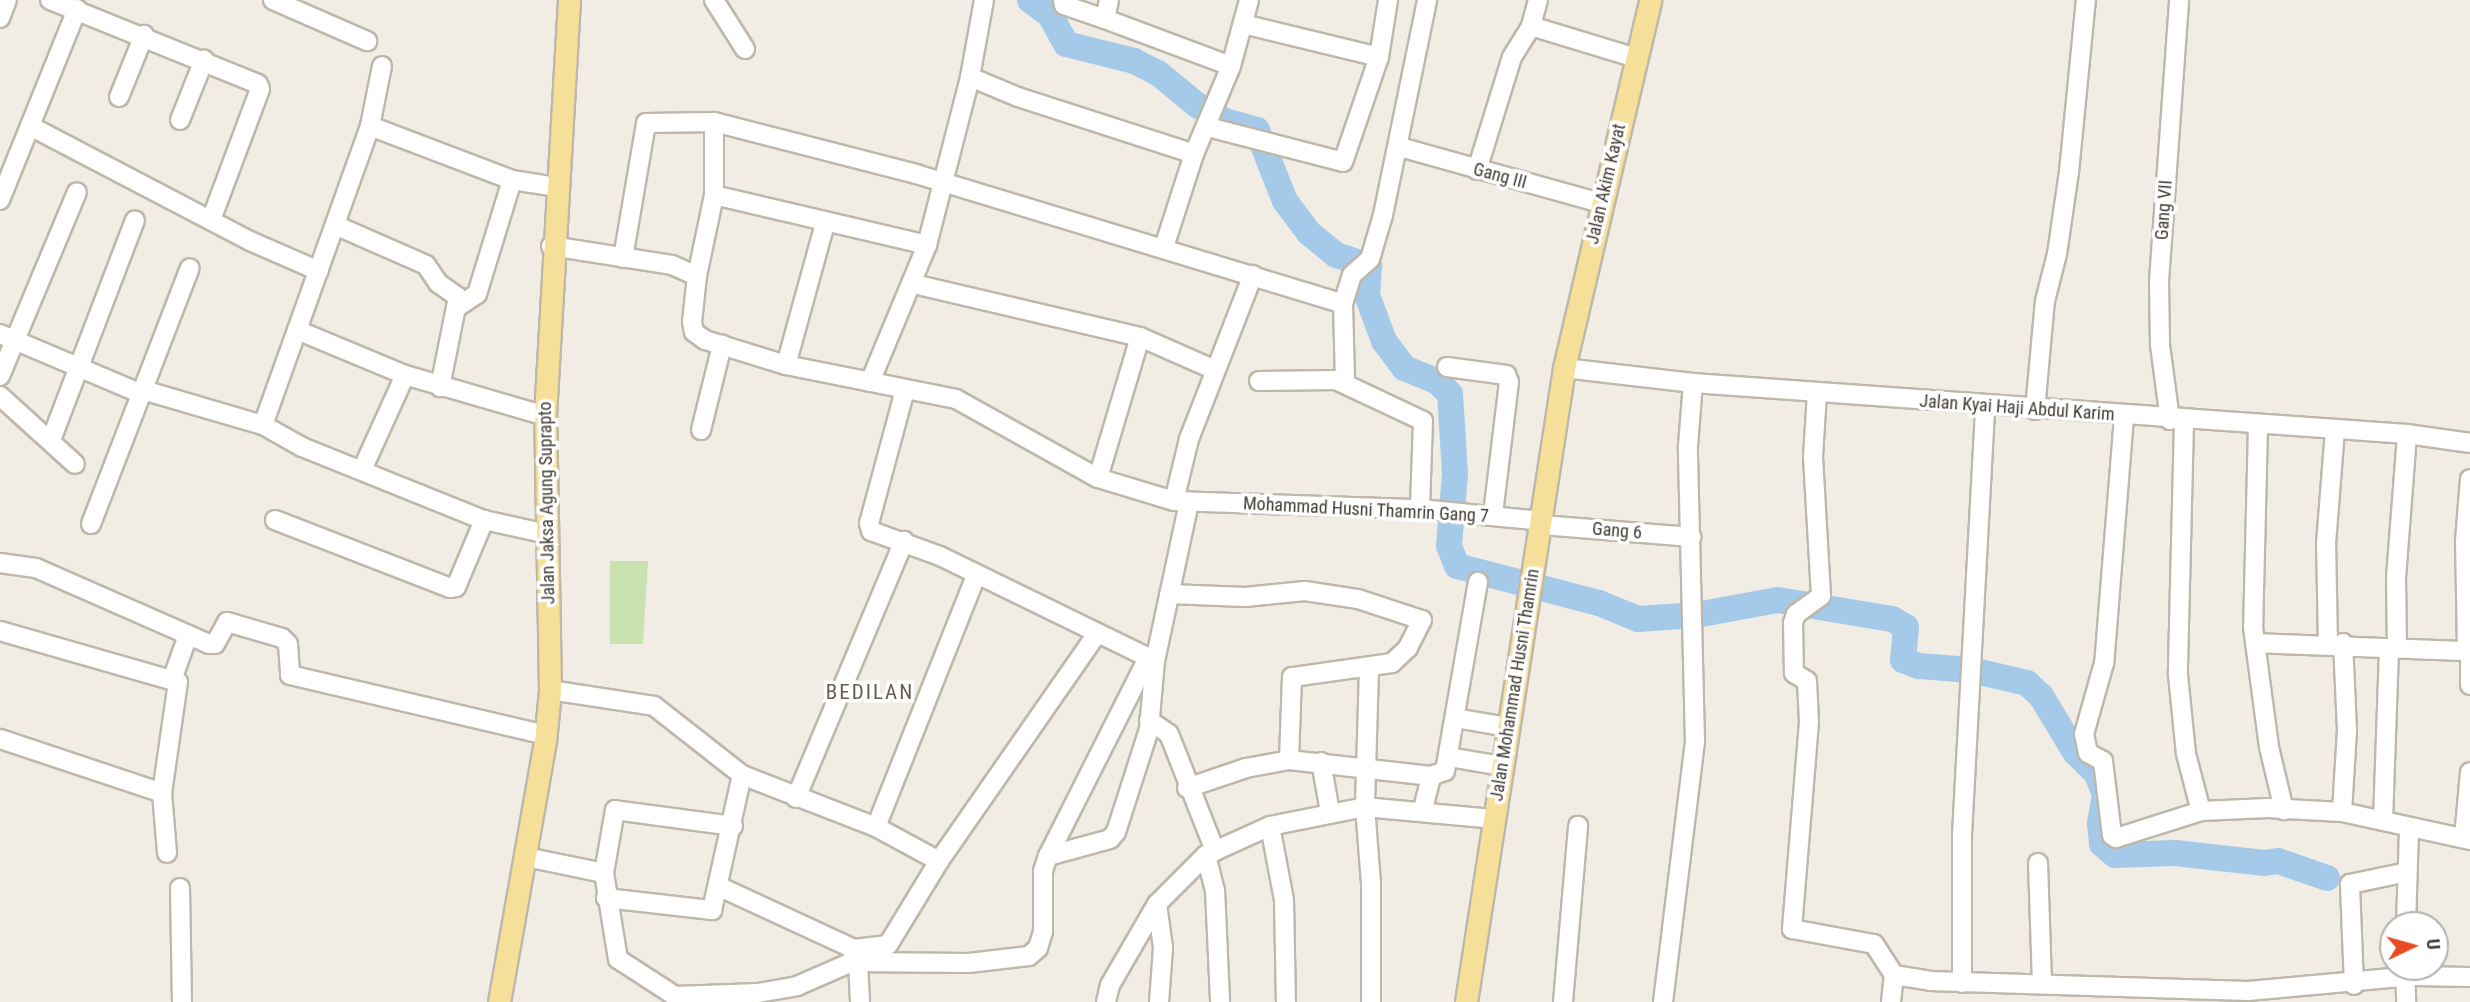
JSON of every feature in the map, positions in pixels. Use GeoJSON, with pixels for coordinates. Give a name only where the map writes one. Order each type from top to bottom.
{"type":"FeatureCollection","features":[{"type":"Feature","properties":{"kind":"main road","name":"Jalan Jaksa Agung Suprapto"},"geometry":{"type":"LineString","coordinates":[[499,1002],[546,736],[550,690],[545,416],[551,246],[569,0]]}},
{"type":"Feature","properties":{"kind":"main road","name":"Jalan Akim Kayat"},"geometry":{"type":"LineString","coordinates":[[1564,368],[1650,0]]}},
{"type":"Feature","properties":{"kind":"main road","name":"Jalan Mohammad Husni Thamrin"},"geometry":{"type":"LineString","coordinates":[[1466,1002],[1528,600],[1543,523],[1564,368]]}},
{"type":"Feature","properties":{"kind":"street"},"geometry":{"type":"LineString","coordinates":[[0,18],[7,0]]}},
{"type":"Feature","properties":{"kind":"street"},"geometry":{"type":"LineString","coordinates":[[50,0],[204,60],[260,89],[211,220]]}},
{"type":"Feature","properties":{"kind":"street"},"geometry":{"type":"LineString","coordinates":[[273,0],[366,41]]}},
{"type":"Feature","properties":{"kind":"street"},"geometry":{"type":"LineString","coordinates":[[714,0],[745,49]]}},
{"type":"Feature","properties":{"kind":"street"},"geometry":{"type":"LineString","coordinates":[[870,382],[914,284],[927,245],[970,77],[984,0]]}},
{"type":"Feature","properties":{"kind":"street"},"geometry":{"type":"LineString","coordinates":[[1063,0],[1064,5],[1231,66]]}},
{"type":"Feature","properties":{"kind":"street"},"geometry":{"type":"LineString","coordinates":[[1105,19],[1109,0]]}},
{"type":"Feature","properties":{"kind":"street"},"geometry":{"type":"LineString","coordinates":[[1164,247],[1194,153],[1209,126],[1231,66],[1249,0]]}},
{"type":"Feature","properties":{"kind":"street"},"geometry":{"type":"LineString","coordinates":[[1209,126],[1273,145],[1345,161],[1379,57],[1388,0]]}},
{"type":"Feature","properties":{"kind":"street"},"geometry":{"type":"LineString","coordinates":[[1345,382],[1343,304],[1352,275],[1370,259],[1400,147],[1427,0]]}},
{"type":"Feature","properties":{"kind":"street"},"geometry":{"type":"LineString","coordinates":[[1476,170],[1512,57],[1531,26],[1538,0]]}},
{"type":"Feature","properties":{"kind":"street"},"geometry":{"type":"LineString","coordinates":[[2035,410],[2045,301],[2057,254],[2069,172],[2086,0]]}},
{"type":"Feature","properties":{"kind":"street","name":"Gang VII"},"geometry":{"type":"LineString","coordinates":[[2179,0],[2159,281],[2160,345],[2177,421],[2178,675],[2186,754],[2202,811]]}},
{"type":"Feature","properties":{"kind":"street"},"geometry":{"type":"LineString","coordinates":[[0,200],[77,9]]}},
{"type":"Feature","properties":{"kind":"street"},"geometry":{"type":"LineString","coordinates":[[1243,24],[1379,57]]}},
{"type":"Feature","properties":{"kind":"street"},"geometry":{"type":"LineString","coordinates":[[1531,26],[1636,58]]}},
{"type":"Feature","properties":{"kind":"street"},"geometry":{"type":"LineString","coordinates":[[120,97],[144,35]]}},
{"type":"Feature","properties":{"kind":"street"},"geometry":{"type":"LineString","coordinates":[[180,120],[204,60]]}},
{"type":"Feature","properties":{"kind":"street"},"geometry":{"type":"LineString","coordinates":[[264,425],[370,126],[382,66]]}},
{"type":"Feature","properties":{"kind":"street"},"geometry":{"type":"LineString","coordinates":[[970,77],[1018,97],[1194,153]]}},
{"type":"Feature","properties":{"kind":"street"},"geometry":{"type":"LineString","coordinates":[[623,258],[646,123],[714,122],[943,183],[1164,247],[1343,304]]}},
{"type":"Feature","properties":{"kind":"street"},"geometry":{"type":"LineString","coordinates":[[551,246],[672,265],[697,276],[714,195],[714,122]]}},
{"type":"Feature","properties":{"kind":"street"},"geometry":{"type":"LineString","coordinates":[[30,126],[211,220],[318,271]]}},
{"type":"Feature","properties":{"kind":"street"},"geometry":{"type":"LineString","coordinates":[[370,126],[512,180],[557,187]]}},
{"type":"Feature","properties":{"kind":"street","name":"Gang III"},"geometry":{"type":"LineString","coordinates":[[1400,147],[1601,203]]}},
{"type":"Feature","properties":{"kind":"street"},"geometry":{"type":"LineString","coordinates":[[456,307],[477,295],[512,180]]}},
{"type":"Feature","properties":{"kind":"street"},"geometry":{"type":"LineString","coordinates":[[0,376],[8,338],[77,192]]}},
{"type":"Feature","properties":{"kind":"street"},"geometry":{"type":"LineString","coordinates":[[714,195],[927,245]]}},
{"type":"Feature","properties":{"kind":"street"},"geometry":{"type":"LineString","coordinates":[[51,440],[135,220]]}},
{"type":"Feature","properties":{"kind":"street"},"geometry":{"type":"LineString","coordinates":[[786,365],[825,223]]}},
{"type":"Feature","properties":{"kind":"street"},"geometry":{"type":"LineString","coordinates":[[335,225],[426,265],[438,283],[457,295],[440,387]]}},
{"type":"Feature","properties":{"kind":"street"},"geometry":{"type":"LineString","coordinates":[[91,524],[190,268]]}},
{"type":"Feature","properties":{"kind":"street"},"geometry":{"type":"LineString","coordinates":[[720,887],[855,958],[969,963],[1029,956],[1038,948],[1044,932],[1043,871],[1048,856],[1151,659],[1169,594],[1189,439],[1253,275]]}},
{"type":"Feature","properties":{"kind":"street","name":"Mohammad Husni Thamrin Gang 7"},"geometry":{"type":"LineString","coordinates":[[697,276],[694,332],[722,345],[786,365],[957,399],[1098,478],[1182,501],[1420,509],[1493,515],[1543,523]]}},
{"type":"Feature","properties":{"kind":"street"},"geometry":{"type":"LineString","coordinates":[[914,284],[1140,337],[1215,370]]}},
{"type":"Feature","properties":{"kind":"street"},"geometry":{"type":"LineString","coordinates":[[297,330],[405,375],[545,416]]}},
{"type":"Feature","properties":{"kind":"street"},"geometry":{"type":"LineString","coordinates":[[1098,478],[1140,337]]}},
{"type":"Feature","properties":{"kind":"street"},"geometry":{"type":"LineString","coordinates":[[8,338],[142,392],[264,425],[302,447],[484,520],[547,534]]}},
{"type":"Feature","properties":{"kind":"street"},"geometry":{"type":"LineString","coordinates":[[701,430],[722,345]]}},
{"type":"Feature","properties":{"kind":"street"},"geometry":{"type":"LineString","coordinates":[[1447,367],[1506,375],[1509,382],[1493,515]]}},
{"type":"Feature","properties":{"kind":"street","name":"Jalan Kyai Haji Abdul Karim"},"geometry":{"type":"LineString","coordinates":[[1564,368],[1693,383],[2258,427],[2407,434],[2470,443]]}},
{"type":"Feature","properties":{"kind":"street"},"geometry":{"type":"LineString","coordinates":[[362,470],[405,375]]}},
{"type":"Feature","properties":{"kind":"street"},"geometry":{"type":"LineString","coordinates":[[1259,381],[1345,382],[1423,421],[1420,509]]}},
{"type":"Feature","properties":{"kind":"street"},"geometry":{"type":"LineString","coordinates":[[1663,1002],[1695,742],[1695,625],[1688,446],[1693,383]]}},
{"type":"Feature","properties":{"kind":"street"},"geometry":{"type":"LineString","coordinates":[[905,390],[869,523],[871,531],[904,541],[1151,659]]}},
{"type":"Feature","properties":{"kind":"street"},"geometry":{"type":"LineString","coordinates":[[1817,393],[1813,457],[1820,520],[1813,603],[1796,614],[1793,623],[1794,673],[1807,681],[1809,722],[1801,857],[1790,926],[1832,939],[1874,944],[1894,975],[1891,1002]]}},
{"type":"Feature","properties":{"kind":"street"},"geometry":{"type":"LineString","coordinates":[[0,396],[75,464]]}},
{"type":"Feature","properties":{"kind":"street"},"geometry":{"type":"LineString","coordinates":[[1962,983],[1959,923],[1985,406]]}},
{"type":"Feature","properties":{"kind":"street"},"geometry":{"type":"LineString","coordinates":[[2124,417],[2104,663],[2084,734],[2088,753],[2103,761],[2109,827],[2116,838],[2202,811],[2284,810],[2342,812],[2467,839],[2470,772]]}},
{"type":"Feature","properties":{"kind":"street"},"geometry":{"type":"LineString","coordinates":[[2258,427],[2255,643],[2269,747],[2284,810]]}},
{"type":"Feature","properties":{"kind":"street"},"geometry":{"type":"LineString","coordinates":[[2335,430],[2326,544],[2335,644],[2347,730],[2342,812]]}},
{"type":"Feature","properties":{"kind":"street"},"geometry":{"type":"LineString","coordinates":[[2382,821],[2407,434]]}},
{"type":"Feature","properties":{"kind":"street"},"geometry":{"type":"LineString","coordinates":[[2470,479],[2465,541],[2470,685]]}},
{"type":"Feature","properties":{"kind":"street"},"geometry":{"type":"LineString","coordinates":[[275,520],[450,588],[456,587],[484,520]]}},
{"type":"Feature","properties":{"kind":"street","name":"Gang 6"},"geometry":{"type":"LineString","coordinates":[[1543,523],[1692,537]]}},
{"type":"Feature","properties":{"kind":"street"},"geometry":{"type":"LineString","coordinates":[[796,798],[904,541]]}},
{"type":"Feature","properties":{"kind":"street"},"geometry":{"type":"LineString","coordinates":[[0,563],[36,568],[188,635],[215,644],[227,622],[287,640],[290,675],[546,736]]}},
{"type":"Feature","properties":{"kind":"street"},"geometry":{"type":"LineString","coordinates":[[876,827],[976,576]]}},
{"type":"Feature","properties":{"kind":"street"},"geometry":{"type":"LineString","coordinates":[[1187,788],[1246,768],[1289,760],[1365,765],[1431,776],[1445,771],[1478,582]]}},
{"type":"Feature","properties":{"kind":"street"},"geometry":{"type":"LineString","coordinates":[[1169,594],[1245,597],[1305,591],[1358,599],[1422,620],[1408,649],[1392,663],[1369,669],[1292,677],[1289,760]]}},
{"type":"Feature","properties":{"kind":"street"},"geometry":{"type":"LineString","coordinates":[[0,631],[178,682],[162,793],[166,853]]}},
{"type":"Feature","properties":{"kind":"street"},"geometry":{"type":"LineString","coordinates":[[172,680],[188,635]]}},
{"type":"Feature","properties":{"kind":"street"},"geometry":{"type":"LineString","coordinates":[[733,826],[615,810],[604,873],[618,958],[675,996],[758,993],[794,987],[888,945],[939,861],[1096,635]]}},
{"type":"Feature","properties":{"kind":"street"},"geometry":{"type":"LineString","coordinates":[[2255,643],[2468,651]]}},
{"type":"Feature","properties":{"kind":"street"},"geometry":{"type":"LineString","coordinates":[[1048,856],[1114,836],[1149,720],[1151,659]]}},
{"type":"Feature","properties":{"kind":"street"},"geometry":{"type":"LineString","coordinates":[[1369,669],[1365,807],[1371,883],[1371,1002]]}},
{"type":"Feature","properties":{"kind":"street"},"geometry":{"type":"LineString","coordinates":[[550,690],[654,706],[742,775],[876,827],[939,861]]}},
{"type":"Feature","properties":{"kind":"street"},"geometry":{"type":"LineString","coordinates":[[1455,718],[1508,727]]}},
{"type":"Feature","properties":{"kind":"street"},"geometry":{"type":"LineString","coordinates":[[1149,720],[1169,734],[1211,853],[1220,1002]]}},
{"type":"Feature","properties":{"kind":"street"},"geometry":{"type":"LineString","coordinates":[[0,739],[162,793]]}},
{"type":"Feature","properties":{"kind":"street"},"geometry":{"type":"LineString","coordinates":[[1449,757],[1503,766]]}},
{"type":"Feature","properties":{"kind":"street"},"geometry":{"type":"LineString","coordinates":[[1321,762],[1330,812]]}},
{"type":"Feature","properties":{"kind":"street"},"geometry":{"type":"LineString","coordinates":[[606,898],[707,913],[720,887],[742,775]]}},
{"type":"Feature","properties":{"kind":"street"},"geometry":{"type":"LineString","coordinates":[[1423,809],[1431,776]]}},
{"type":"Feature","properties":{"kind":"street"},"geometry":{"type":"LineString","coordinates":[[1106,1002],[1110,985],[1157,904],[1211,853],[1270,826],[1365,807],[1423,809],[1494,819]]}},
{"type":"Feature","properties":{"kind":"street"},"geometry":{"type":"LineString","coordinates":[[1270,826],[1284,900],[1286,1002]]}},
{"type":"Feature","properties":{"kind":"street"},"geometry":{"type":"LineString","coordinates":[[1563,1002],[1578,826]]}},
{"type":"Feature","properties":{"kind":"street"},"geometry":{"type":"LineString","coordinates":[[2406,911],[2409,828]]}},
{"type":"Feature","properties":{"kind":"street"},"geometry":{"type":"LineString","coordinates":[[526,858],[604,873]]}},
{"type":"Feature","properties":{"kind":"street"},"geometry":{"type":"LineString","coordinates":[[2038,863],[2042,984]]}},
{"type":"Feature","properties":{"kind":"street"},"geometry":{"type":"LineString","coordinates":[[2354,985],[2350,884],[2407,872]]}},
{"type":"Feature","properties":{"kind":"street"},"geometry":{"type":"LineString","coordinates":[[180,887],[182,1002]]}},
{"type":"Feature","properties":{"kind":"street"},"geometry":{"type":"LineString","coordinates":[[1157,904],[1163,948],[1159,1002]]}},
{"type":"Feature","properties":{"kind":"street"},"geometry":{"type":"LineString","coordinates":[[855,958],[860,1002]]}},
{"type":"Feature","properties":{"kind":"street"},"geometry":{"type":"LineString","coordinates":[[1894,975],[1962,983],[2042,984],[2182,995],[2248,997],[2301,996],[2379,979]]}},
{"type":"Feature","properties":{"kind":"street"},"geometry":{"type":"LineString","coordinates":[[2449,975],[2470,977]]}},
{"type":"Feature","properties":{"kind":"street"},"geometry":{"type":"LineString","coordinates":[[2405,981],[2406,1002]]}},
{"type":"Feature","properties":{"kind":"green space"},"geometry":{"type":"Polygon","coordinates":[[[610,561],[648,561],[643,644],[610,644],[610,561]]]}},
{"type":"Feature","properties":{"kind":"waterway"},"geometry":{"type":"LineString","coordinates":[[1030,0],[1050,15],[1066,44],[1134,61],[1158,73],[1197,105],[1225,121],[1257,130],[1285,201],[1309,233],[1336,255],[1369,266],[1367,295],[1384,341],[1404,368],[1438,382],[1450,394],[1455,474],[1449,546],[1457,566],[1599,603],[1638,619],[1696,615],[1778,600],[1892,619],[1906,627],[1903,660],[1919,666],[1971,670],[2027,683],[2041,696],[2075,752],[2097,774],[2105,795],[2100,824],[2102,844],[2115,855],[2175,853],[2264,863],[2278,861],[2327,878]]}},
{"type":"Feature","properties":{"kind":"district","name":"BEDILAN"},"geometry":{"type":"Point","coordinates":[870,692]}}]}
